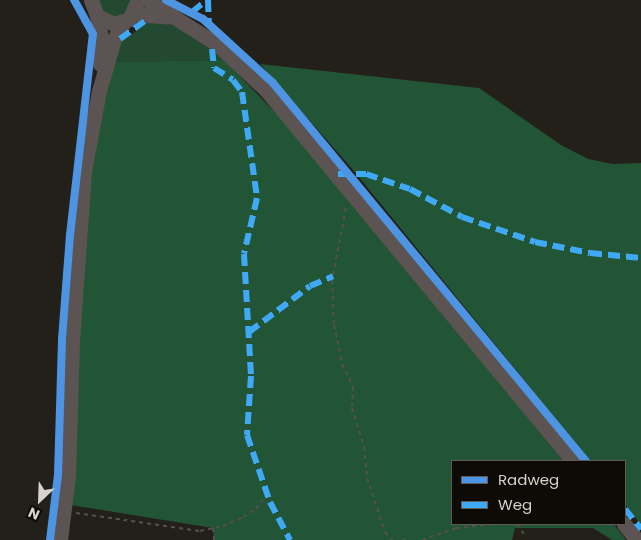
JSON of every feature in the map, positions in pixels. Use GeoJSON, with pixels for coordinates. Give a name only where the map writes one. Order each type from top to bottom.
{"type":"FeatureCollection","features":[{"type":"Feature","properties":{"kind":"street"},"geometry":{"type":"LineString","coordinates":[[147,0],[217,44],[266,90],[572,460]]}},
{"type":"Feature","properties":{"kind":"street"},"geometry":{"type":"LineString","coordinates":[[91,5],[109,24],[132,12],[176,18]]}},
{"type":"Feature","properties":{"kind":"street"},"geometry":{"type":"LineString","coordinates":[[60,540],[64,512],[84,171],[98,91],[102,41],[91,5]]}},
{"type":"Feature","properties":{"kind":"street"},"geometry":{"type":"LineString","coordinates":[[98,91],[114,40],[132,12]]}},
{"type":"Feature","properties":{"kind":"street"},"geometry":{"type":"LineString","coordinates":[[625,525],[637,540]]}},
{"type":"Feature","properties":{"kind":"path"},"geometry":{"type":"LineString","coordinates":[[349,188],[332,280],[334,325],[342,364],[353,387],[352,408],[364,447],[367,478],[385,532],[392,540]]}},
{"type":"Feature","properties":{"kind":"path"},"geometry":{"type":"LineString","coordinates":[[64,512],[200,531],[213,528],[256,509],[267,493]]}},
{"type":"Feature","properties":{"kind":"path"},"geometry":{"type":"LineString","coordinates":[[422,540],[456,528],[484,525]]}},
{"type":"Feature","properties":{"kind":"path"},"geometry":{"type":"LineString","coordinates":[[518,525],[526,537]]}},
{"type":"Feature","properties":{"kind":"path"},"geometry":{"type":"LineString","coordinates":[[213,528],[214,540]]}},
{"type":"Feature","properties":{"kind":"green space"},"geometry":{"type":"Polygon","coordinates":[[[96,0],[131,0],[122,16],[106,16],[96,0]]]}},
{"type":"Feature","properties":{"kind":"green space"},"geometry":{"type":"Polygon","coordinates":[[[152,19],[180,28],[217,52],[224,60],[113,62],[120,43],[152,19]]]}},
{"type":"Feature","properties":{"kind":"green space"},"geometry":{"type":"Polygon","coordinates":[[[224,60],[301,139],[562,460],[451,460],[451,525],[615,525],[626,540],[612,540],[593,528],[515,528],[512,540],[214,540],[213,528],[71,505],[77,340],[91,169],[113,62],[224,60]]]}},
{"type":"Feature","properties":{"kind":"green space"},"geometry":{"type":"Polygon","coordinates":[[[260,64],[479,88],[561,145],[588,159],[613,164],[641,163],[641,525],[626,505],[626,460],[589,460],[354,171],[260,64]]]}},
{"type":"Feature","properties":{"kind":"marked path"},"geometry":{"type":"LineString","coordinates":[[192,12],[207,0]]}},
{"type":"Feature","properties":{"kind":"marked path"},"geometry":{"type":"LineString","coordinates":[[208,0],[209,24]]}},
{"type":"Feature","properties":{"kind":"marked path"},"geometry":{"type":"LineString","coordinates":[[120,39],[149,18]]}},
{"type":"Feature","properties":{"kind":"marked path"},"geometry":{"type":"LineString","coordinates":[[212,49],[214,68],[233,80],[242,92],[257,198],[244,254],[251,376],[247,435],[270,502],[290,540]]}},
{"type":"Feature","properties":{"kind":"marked path"},"geometry":{"type":"LineString","coordinates":[[338,174],[366,174],[410,189],[462,217],[535,242],[590,253],[641,258]]}},
{"type":"Feature","properties":{"kind":"marked path"},"geometry":{"type":"LineString","coordinates":[[249,332],[310,286],[333,276]]}},
{"type":"Feature","properties":{"kind":"marked path"},"geometry":{"type":"LineString","coordinates":[[626,510],[641,529]]}},
{"type":"Feature","properties":{"kind":"cycle path"},"geometry":{"type":"LineString","coordinates":[[50,540],[58,475],[62,339],[70,235],[93,34],[74,0]]}},
{"type":"Feature","properties":{"kind":"cycle path"},"geometry":{"type":"LineString","coordinates":[[166,0],[203,19],[273,83],[585,460]]}}]}
